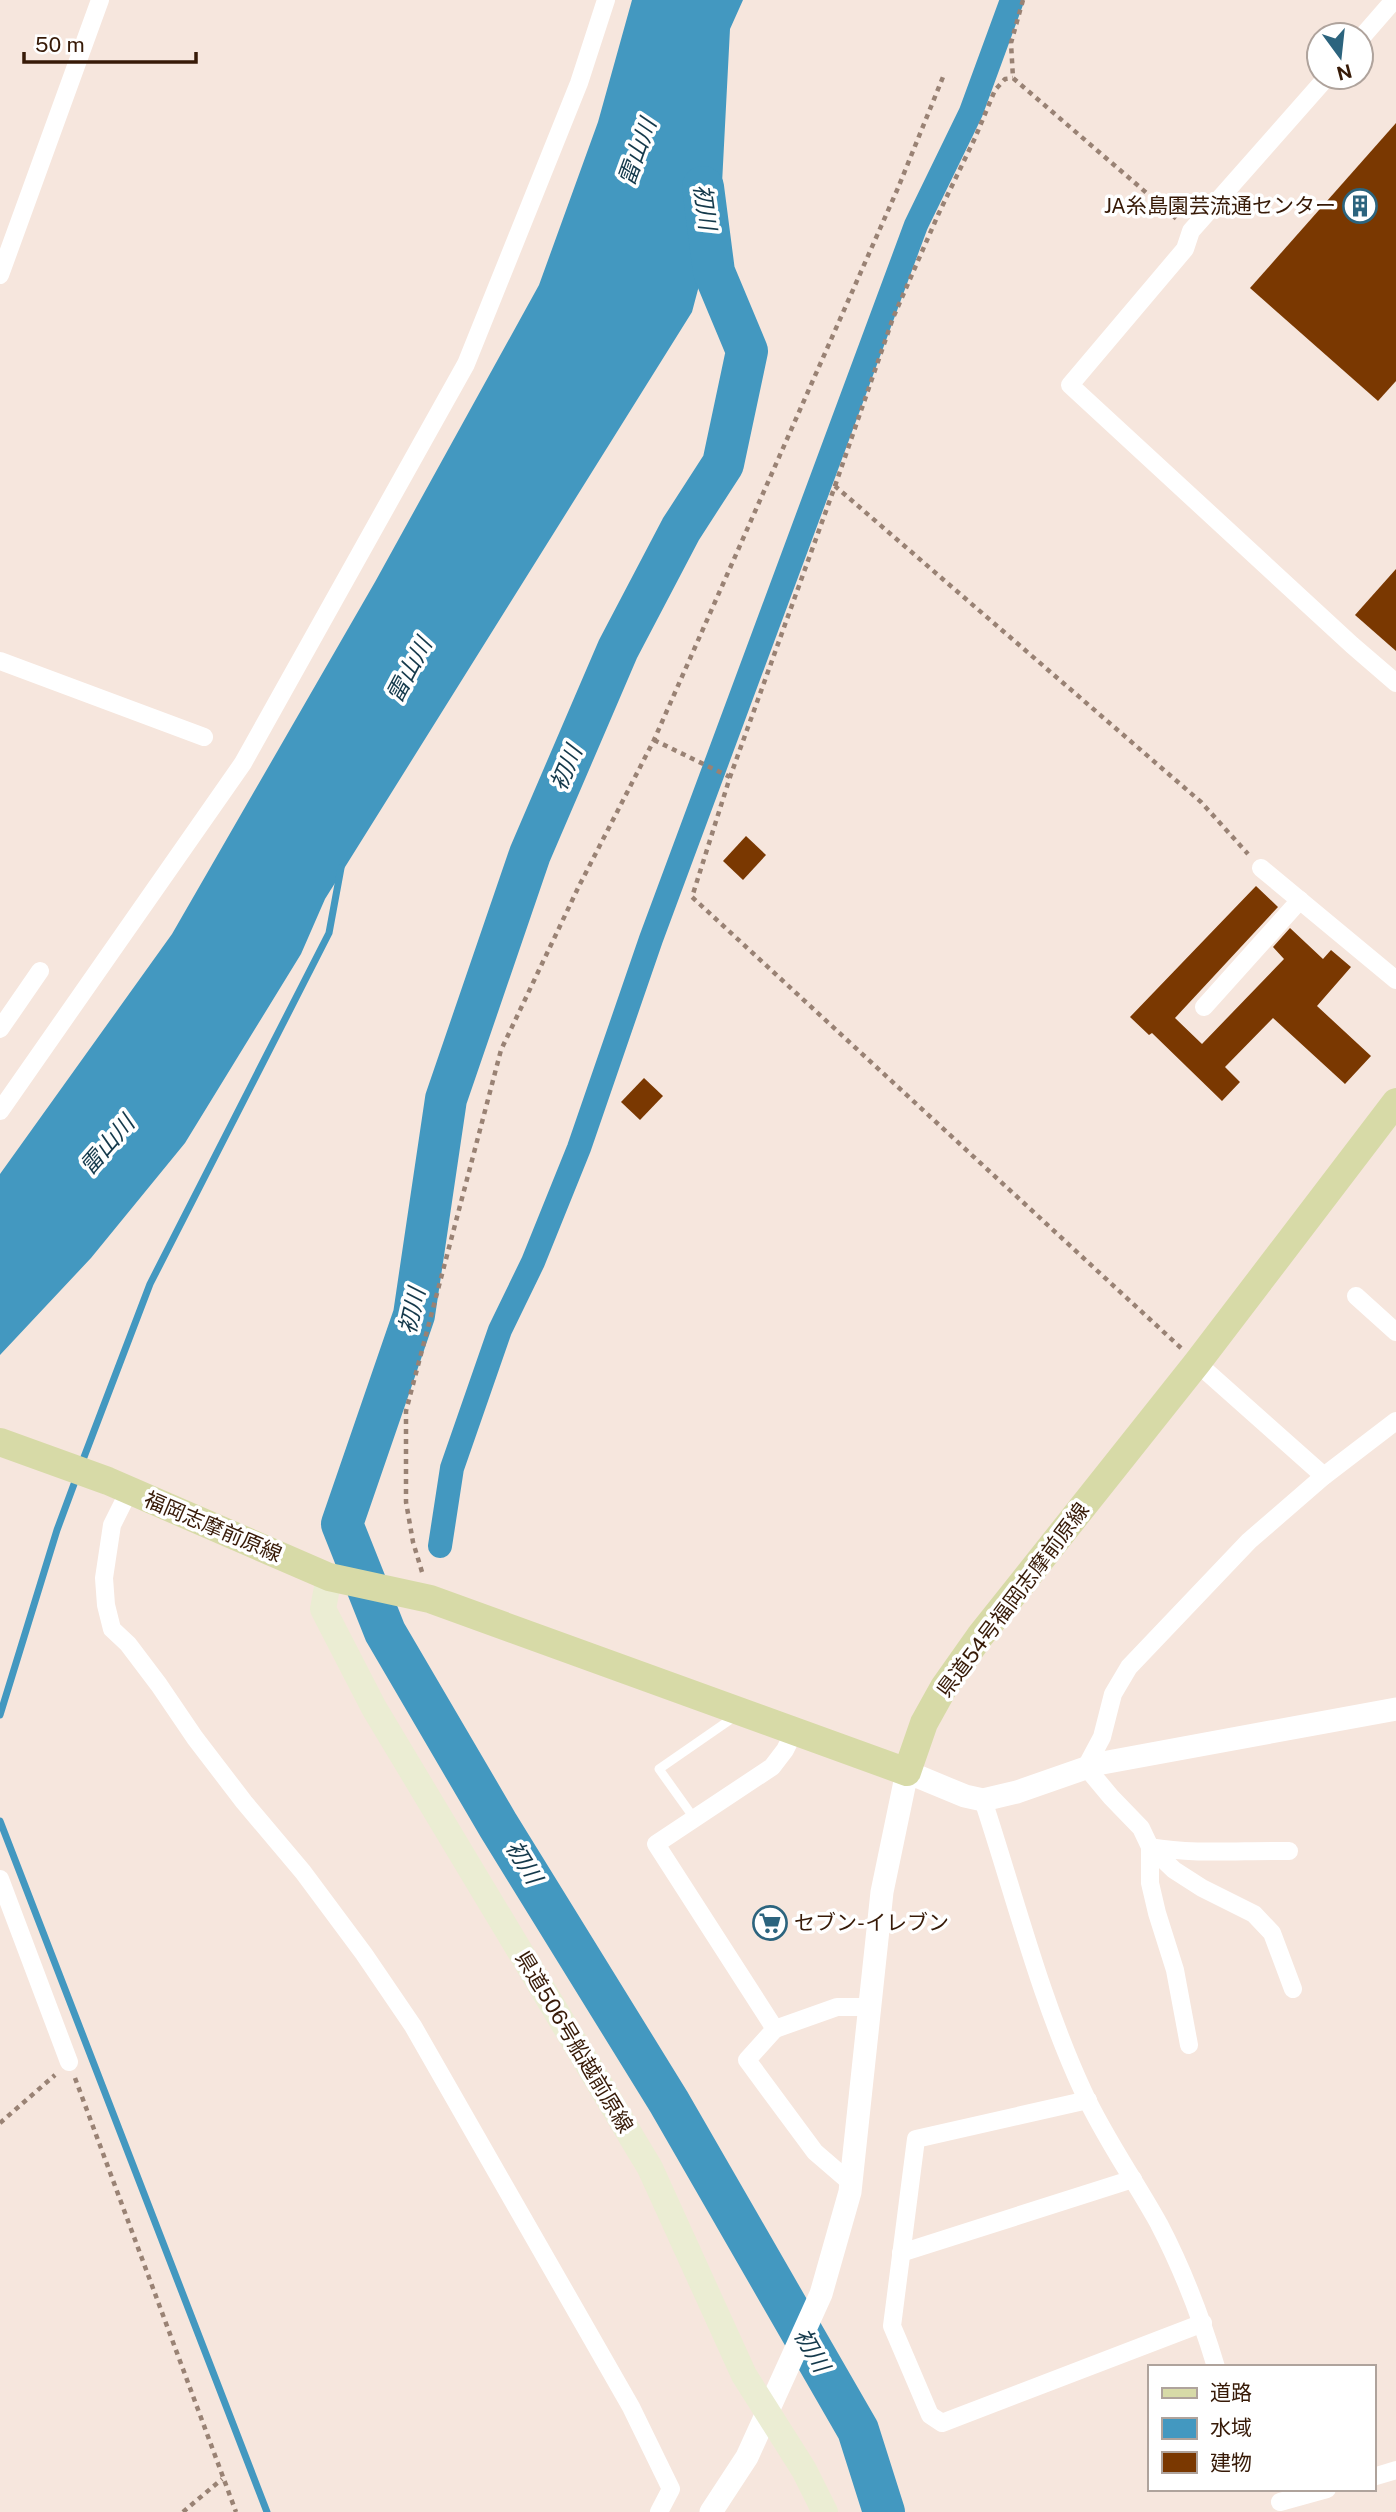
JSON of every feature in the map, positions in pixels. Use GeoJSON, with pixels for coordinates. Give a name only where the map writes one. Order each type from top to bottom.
{"type":"FeatureCollection","features":[{"type":"Feature","properties":{"kind":"main road","name":"県道54号福岡志摩前原線"},"geometry":{"type":"LineString","coordinates":[[907,1772],[924,1723],[944,1687],[980,1636],[1197,1363],[1396,1102]]}},
{"type":"Feature","properties":{"kind":"main road","name":"福岡志摩前原線"},"geometry":{"type":"LineString","coordinates":[[0,1442],[118,1486],[329,1577],[430,1599]]}},
{"type":"Feature","properties":{"kind":"main road","name":"県道506号船越前原線"},"geometry":{"type":"LineString","coordinates":[[329,1577],[323,1609],[374,1708],[650,2168],[744,2375],[804,2470],[825,2512]]}},
{"type":"Feature","properties":{"kind":"main road"},"geometry":{"type":"LineString","coordinates":[[430,1599],[907,1772]]}},
{"type":"Feature","properties":{"kind":"street"},"geometry":{"type":"LineString","coordinates":[[0,275],[100,0]]}},
{"type":"Feature","properties":{"kind":"street"},"geometry":{"type":"LineString","coordinates":[[0,1111],[243,763],[459,376],[579,83],[606,0]]}},
{"type":"Feature","properties":{"kind":"street"},"geometry":{"type":"LineString","coordinates":[[1375,22],[1394,0]]}},
{"type":"Feature","properties":{"kind":"street"},"geometry":{"type":"LineString","coordinates":[[1314,91],[1191,231],[1185,249],[1070,384],[1396,683]]}},
{"type":"Feature","properties":{"kind":"street"},"geometry":{"type":"LineString","coordinates":[[0,661],[204,737]]}},
{"type":"Feature","properties":{"kind":"street"},"geometry":{"type":"LineString","coordinates":[[1261,868],[1396,981]]}},
{"type":"Feature","properties":{"kind":"street"},"geometry":{"type":"LineString","coordinates":[[1204,1007],[1300,900]]}},
{"type":"Feature","properties":{"kind":"street"},"geometry":{"type":"LineString","coordinates":[[0,1029],[40,971]]}},
{"type":"Feature","properties":{"kind":"street"},"geometry":{"type":"LineString","coordinates":[[1356,1296],[1396,1332]]}},
{"type":"Feature","properties":{"kind":"street"},"geometry":{"type":"LineString","coordinates":[[1197,1363],[1324,1476]]}},
{"type":"Feature","properties":{"kind":"street"},"geometry":{"type":"LineString","coordinates":[[1086,1767],[1102,1737],[1113,1694],[1129,1667],[1250,1541],[1324,1476],[1396,1421]]}},
{"type":"Feature","properties":{"kind":"street"},"geometry":{"type":"LineString","coordinates":[[118,1486],[104,1578],[106,1605],[113,1629],[144,1665],[244,1802],[303,1872],[413,2026],[631,2407],[671,2489],[659,2512]]}},
{"type":"Feature","properties":{"kind":"street"},"geometry":{"type":"LineString","coordinates":[[711,2512],[747,2457],[821,2294],[850,2188],[882,1892],[907,1772],[965,1796],[983,1800],[1017,1792],[1086,1767],[1396,1709]]}},
{"type":"Feature","properties":{"kind":"street"},"geometry":{"type":"LineString","coordinates":[[775,2029],[656,1844],[772,1767],[795,1730]]}},
{"type":"Feature","properties":{"kind":"street"},"geometry":{"type":"LineString","coordinates":[[1086,1767],[1141,1828],[1150,1847],[1184,1876],[1254,1914],[1272,1933],[1293,1989]]}},
{"type":"Feature","properties":{"kind":"street"},"geometry":{"type":"LineString","coordinates":[[983,1800],[1015,1909],[1065,2048],[1104,2132],[1160,2226],[1192,2293],[1215,2365]]}},
{"type":"Feature","properties":{"kind":"street"},"geometry":{"type":"LineString","coordinates":[[1150,1847],[1172,1851],[1225,1853],[1289,1851]]}},
{"type":"Feature","properties":{"kind":"street"},"geometry":{"type":"LineString","coordinates":[[1150,1847],[1150,1883],[1175,1970],[1189,2045]]}},
{"type":"Feature","properties":{"kind":"street"},"geometry":{"type":"LineString","coordinates":[[0,1879],[69,2062]]}},
{"type":"Feature","properties":{"kind":"street"},"geometry":{"type":"LineString","coordinates":[[850,2188],[815,2152],[747,2060],[775,2029],[838,2007],[869,2007]]}},
{"type":"Feature","properties":{"kind":"street"},"geometry":{"type":"LineString","coordinates":[[1088,2100],[916,2139],[892,2326],[930,2415],[942,2423],[1203,2323]]}},
{"type":"Feature","properties":{"kind":"street"},"geometry":{"type":"LineString","coordinates":[[901,2253],[1133,2179]]}},
{"type":"Feature","properties":{"kind":"street"},"geometry":{"type":"LineString","coordinates":[[1375,2476],[1396,2470]]}},
{"type":"Feature","properties":{"kind":"street"},"geometry":{"type":"LineString","coordinates":[[1278,2501],[1319,2491]]}},
{"type":"Feature","properties":{"kind":"lane"},"geometry":{"type":"LineString","coordinates":[[694,1818],[659,1769],[741,1712]]}},
{"type":"Feature","properties":{"kind":"path"},"geometry":{"type":"LineString","coordinates":[[1023,0],[1012,43],[1013,78],[1191,231]]}},
{"type":"Feature","properties":{"kind":"path"},"geometry":{"type":"LineString","coordinates":[[430,1599],[413,1542],[405,1502],[406,1411],[501,1050],[579,886],[654,740],[898,188],[943,77]]}},
{"type":"Feature","properties":{"kind":"path"},"geometry":{"type":"LineString","coordinates":[[1013,78],[1005,79],[995,90],[893,318],[835,486],[727,776],[692,897],[1197,1363]]}},
{"type":"Feature","properties":{"kind":"path"},"geometry":{"type":"LineString","coordinates":[[835,486],[1201,802],[1261,868]]}},
{"type":"Feature","properties":{"kind":"path"},"geometry":{"type":"LineString","coordinates":[[654,740],[727,776]]}},
{"type":"Feature","properties":{"kind":"path"},"geometry":{"type":"LineString","coordinates":[[0,2123],[69,2062],[236,2512]]}},
{"type":"Feature","properties":{"kind":"path"},"geometry":{"type":"LineString","coordinates":[[183,2512],[223,2479]]}},
{"type":"Feature","properties":{"kind":"water","name":"雷山川"},"geometry":{"type":"Polygon","coordinates":[[[632,0],[743,0],[730,29],[721,203],[692,312],[325,899],[301,954],[185,1143],[91,1258],[0,1355],[0,1174],[172,934],[375,582],[539,285],[598,122],[632,0]]]}},
{"type":"Feature","properties":{"kind":"building","name":"JA糸島園芸流通センター"},"geometry":{"type":"Polygon","coordinates":[[[1396,123],[1396,381],[1378,401],[1250,288],[1396,123]]]}},
{"type":"Feature","properties":{"kind":"building"},"geometry":{"type":"Polygon","coordinates":[[[1396,569],[1396,651],[1355,615],[1396,569]]]}},
{"type":"Feature","properties":{"kind":"building"},"geometry":{"type":"Polygon","coordinates":[[[746,836],[766,855],[743,880],[723,861],[746,836]]]}},
{"type":"Feature","properties":{"kind":"building"},"geometry":{"type":"Polygon","coordinates":[[[1256,886],[1278,907],[1175,1018],[1202,1044],[1284,959],[1273,947],[1290,928],[1323,959],[1331,950],[1351,967],[1317,1006],[1371,1056],[1345,1084],[1273,1018],[1225,1067],[1240,1082],[1222,1101],[1152,1033],[1149,1035],[1130,1017],[1256,886]]]}},
{"type":"Feature","properties":{"kind":"building"},"geometry":{"type":"Polygon","coordinates":[[[644,1078],[663,1096],[640,1120],[621,1102],[644,1078]]]}},
{"type":"Feature","properties":{"kind":"waterway"},"geometry":{"type":"LineString","coordinates":[[440,1546],[452,1468],[500,1330],[533,1262],[579,1148],[651,939],[916,225],[971,112],[1012,0]]}},
{"type":"Feature","properties":{"kind":"waterway","name":"初川"},"geometry":{"type":"LineString","coordinates":[[703,187],[714,272],[747,351],[723,464],[681,529],[618,649],[530,854],[446,1099],[414,1315],[342,1524],[385,1632],[498,1825],[669,2102],[858,2430],[884,2512]]}},
{"type":"Feature","properties":{"kind":"waterway"},"geometry":{"type":"LineString","coordinates":[[81,1465],[150,1284],[329,933],[341,868]]}},
{"type":"Feature","properties":{"kind":"waterway"},"geometry":{"type":"LineString","coordinates":[[0,1715],[57,1530],[77,1476]]}},
{"type":"Feature","properties":{"kind":"waterway"},"geometry":{"type":"LineString","coordinates":[[0,1821],[267,2512]]}},
{"type":"Feature","properties":{"kind":"place","name":"JA糸島園芸流通センター"},"geometry":{"type":"Point","coordinates":[1360,206]}},
{"type":"Feature","properties":{"kind":"place","name":"セブン-イレブン"},"geometry":{"type":"Point","coordinates":[770,1923]}}]}
